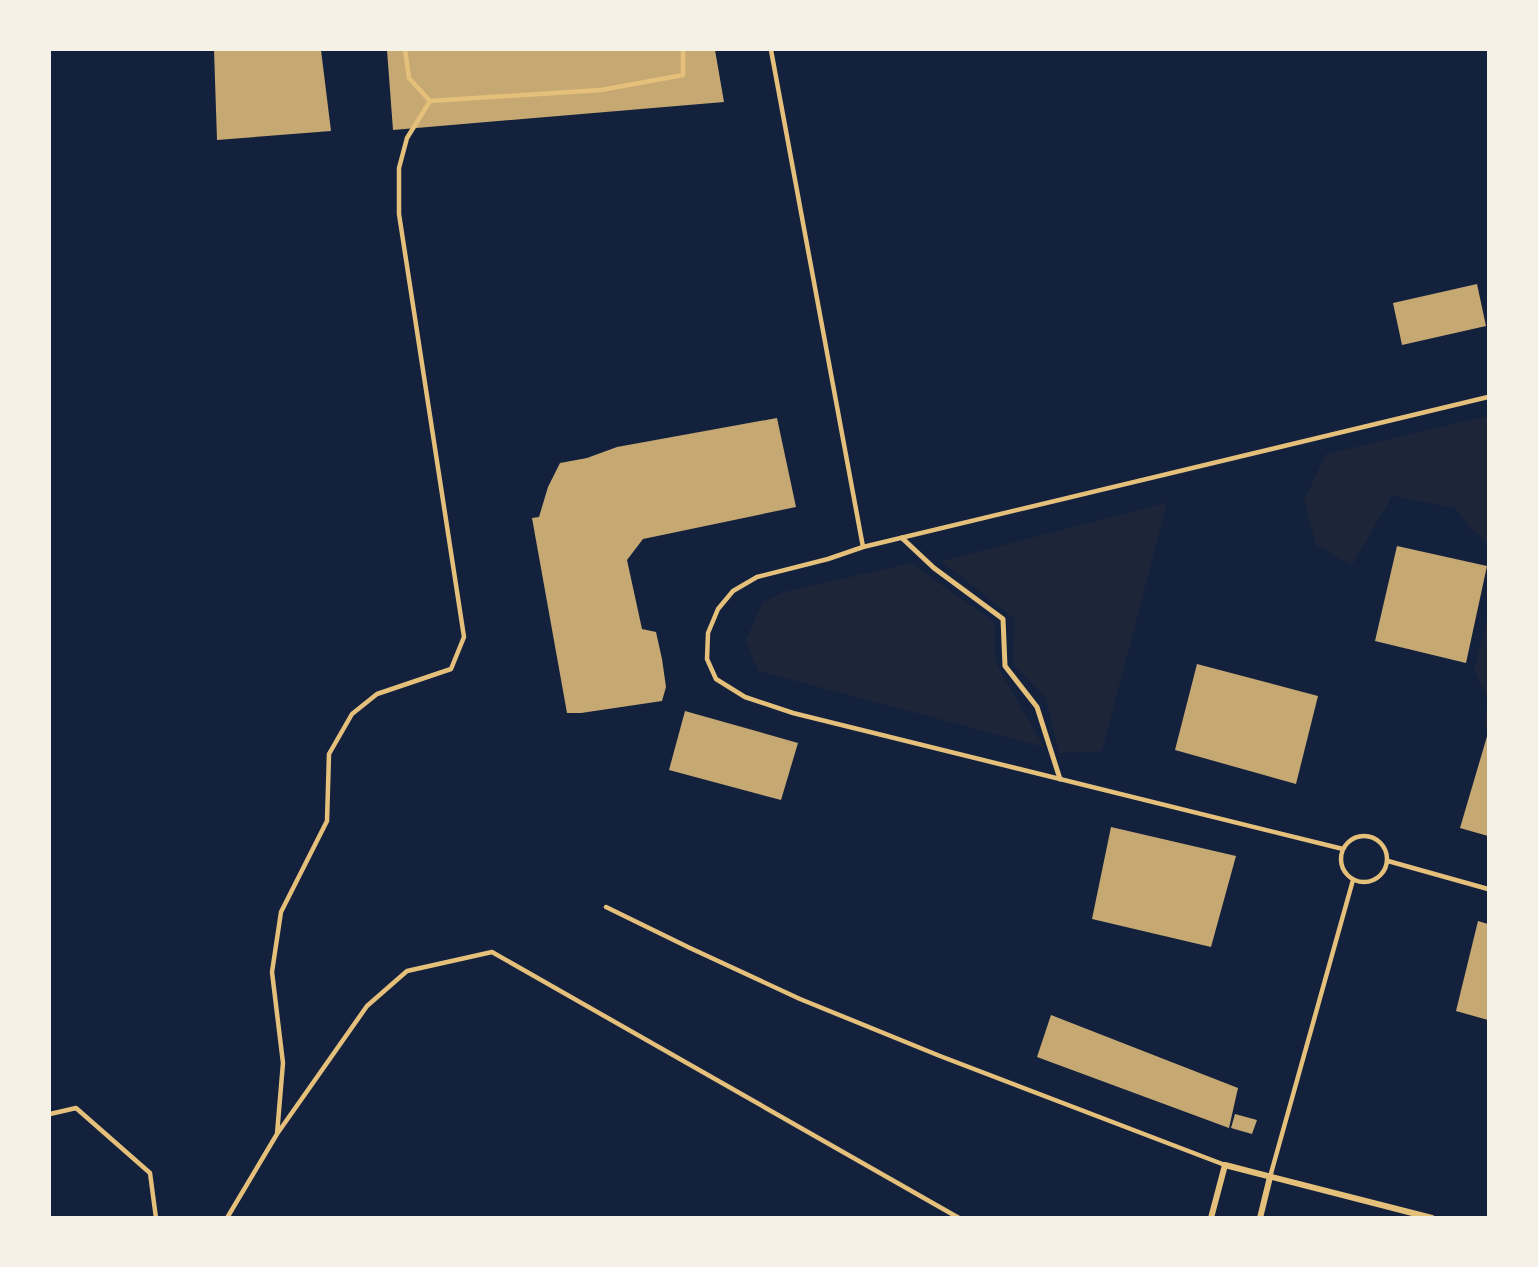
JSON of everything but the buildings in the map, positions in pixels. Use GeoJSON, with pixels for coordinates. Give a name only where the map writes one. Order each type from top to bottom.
{"type":"FeatureCollection","features":[{"type":"Feature","properties":{"kind":"street"},"geometry":{"type":"LineString","coordinates":[[902,538],[934,568],[1003,619],[1005,666],[1037,707],[1060,779]]}},
{"type":"Feature","properties":{"kind":"street"},"geometry":{"type":"LineString","coordinates":[[1211,1218],[1225,1165],[1432,1218]]}},
{"type":"Feature","properties":{"kind":"street"},"geometry":{"type":"LineString","coordinates":[[1260,1218],[1270,1178]]}},
{"type":"Feature","properties":{"kind":"lane"},"geometry":{"type":"LineString","coordinates":[[405,50],[409,78],[430,101]]}},
{"type":"Feature","properties":{"kind":"lane"},"geometry":{"type":"LineString","coordinates":[[430,101],[601,90],[683,75],[683,50]]}},
{"type":"Feature","properties":{"kind":"lane"},"geometry":{"type":"LineString","coordinates":[[771,50],[863,548]]}},
{"type":"Feature","properties":{"kind":"lane"},"geometry":{"type":"LineString","coordinates":[[277,1134],[283,1063],[272,972],[281,912],[327,821],[329,754],[352,714],[377,694],[452,669],[464,637],[399,214],[399,168],[407,138],[430,101]]}},
{"type":"Feature","properties":{"kind":"lane"},"geometry":{"type":"LineString","coordinates":[[1343,849],[793,713],[745,697],[716,679],[707,659],[708,633],[718,609],[733,591],[757,577],[902,538],[1488,397]]}},
{"type":"Feature","properties":{"kind":"lane"},"geometry":{"type":"LineString","coordinates":[[1370,836],[1383,846],[1388,861],[1386,869],[1376,880],[1360,883],[1347,876],[1343,870],[1341,856],[1348,842],[1355,838],[1370,836]]}},
{"type":"Feature","properties":{"kind":"lane"},"geometry":{"type":"LineString","coordinates":[[1388,861],[1488,889]]}},
{"type":"Feature","properties":{"kind":"lane"},"geometry":{"type":"LineString","coordinates":[[1270,1178],[1353,880]]}},
{"type":"Feature","properties":{"kind":"lane"},"geometry":{"type":"LineString","coordinates":[[606,907],[800,999],[940,1056],[1225,1165]]}},
{"type":"Feature","properties":{"kind":"lane"},"geometry":{"type":"LineString","coordinates":[[227,1218],[277,1134],[367,1006],[407,971],[492,952],[959,1218]]}},
{"type":"Feature","properties":{"kind":"lane"},"geometry":{"type":"LineString","coordinates":[[50,1114],[76,1108],[150,1173],[156,1218]]}},
{"type":"Feature","properties":{"kind":"shaded area"},"geometry":{"type":"Polygon","coordinates":[[[1488,416],[1488,543],[1469,527],[1455,508],[1392,496],[1352,565],[1316,545],[1304,500],[1326,454],[1488,416]]]}},
{"type":"Feature","properties":{"kind":"shaded area"},"geometry":{"type":"Polygon","coordinates":[[[1167,503],[1102,751],[1059,753],[1046,698],[1013,664],[1015,619],[941,561],[1167,503]]]}},
{"type":"Feature","properties":{"kind":"shaded area"},"geometry":{"type":"Polygon","coordinates":[[[911,563],[994,622],[996,664],[1044,747],[758,671],[746,640],[763,602],[784,592],[911,563]]]}},
{"type":"Feature","properties":{"kind":"shaded area"},"geometry":{"type":"Polygon","coordinates":[[[1488,616],[1488,699],[1474,670],[1488,616]]]}},
{"type":"Feature","properties":{"kind":"shaded area"},"geometry":{"type":"Polygon","coordinates":[[[1488,699],[1488,728],[1484,726],[1488,699]]]}}]}
